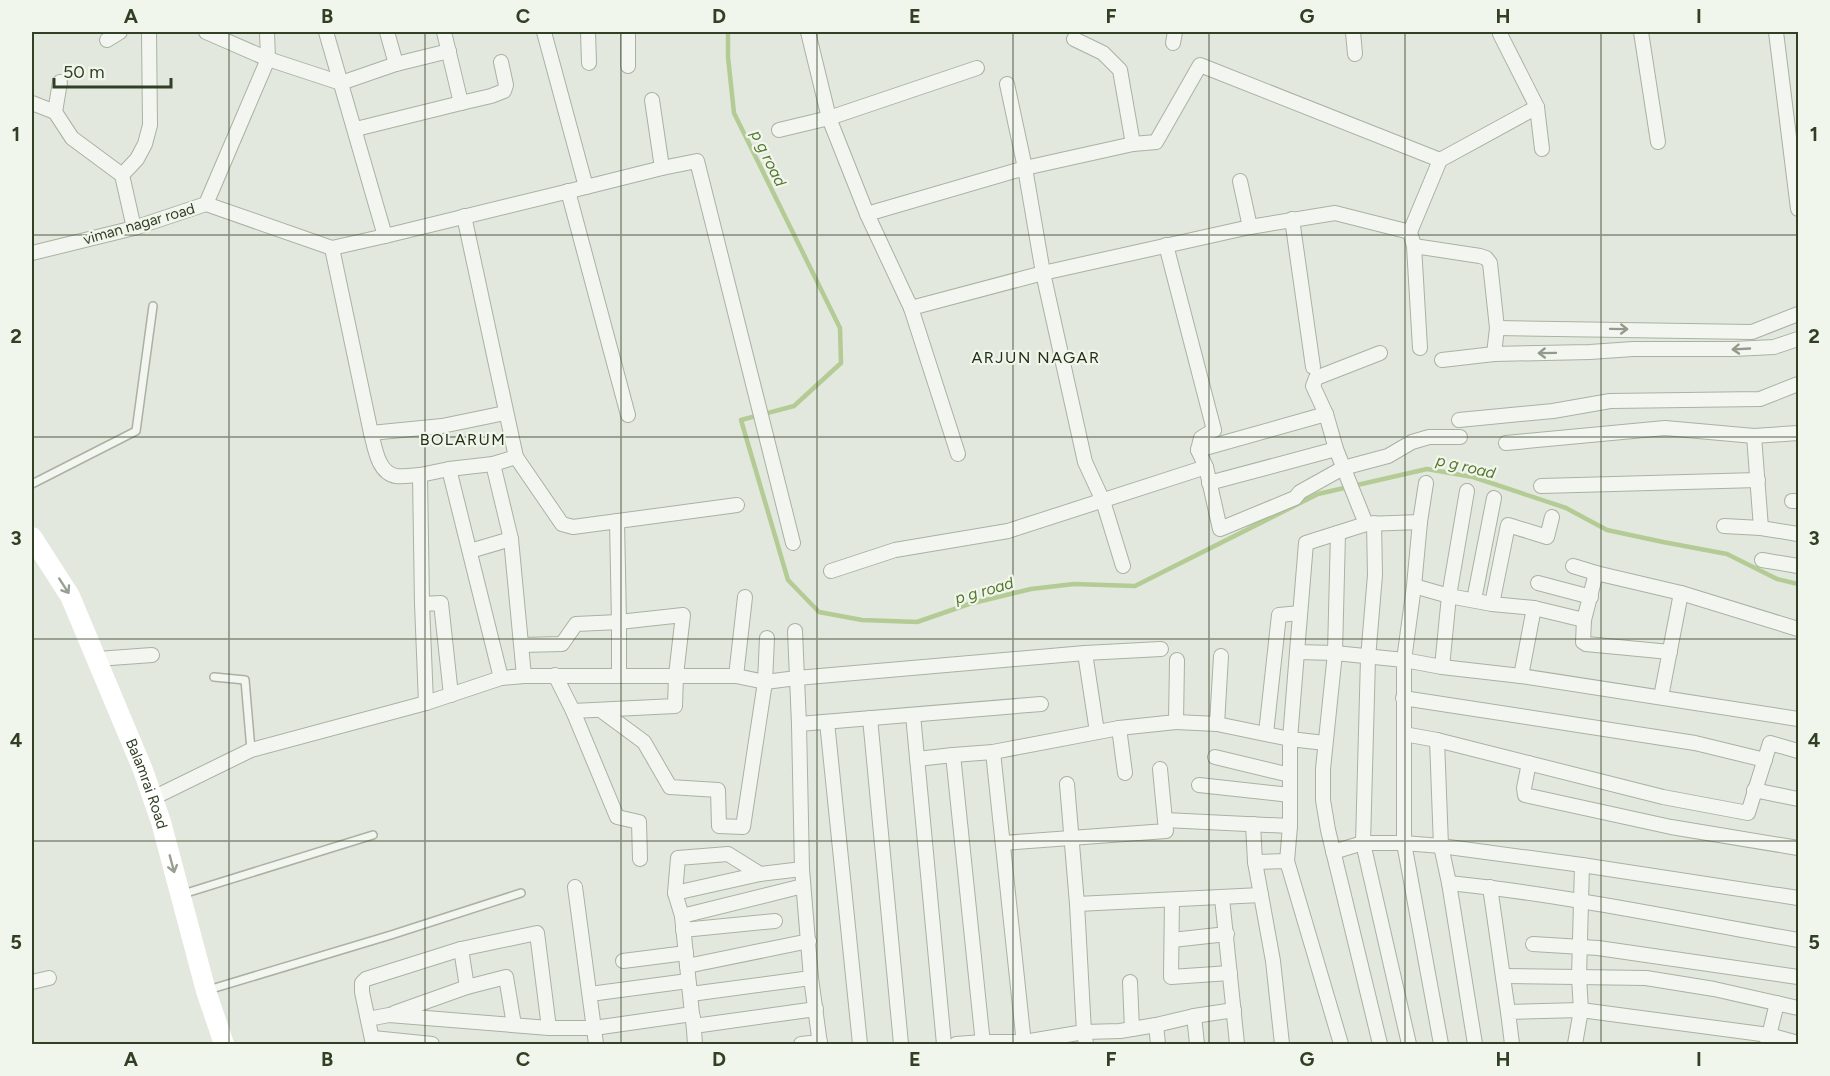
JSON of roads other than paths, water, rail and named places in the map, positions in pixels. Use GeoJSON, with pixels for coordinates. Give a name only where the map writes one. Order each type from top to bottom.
{"type":"FeatureCollection","features":[{"type":"Feature","properties":{"kind":"street"},"geometry":{"type":"LineString","coordinates":[[107,40],[120,32]]}},
{"type":"Feature","properties":{"kind":"street"},"geometry":{"type":"LineString","coordinates":[[122,175],[137,159],[145,144],[150,125],[149,32]]}},
{"type":"Feature","properties":{"kind":"street"},"geometry":{"type":"LineString","coordinates":[[206,32],[268,59],[341,83],[396,64],[449,51]]}},
{"type":"Feature","properties":{"kind":"street","name":"viman nagar road"},"geometry":{"type":"LineString","coordinates":[[32,253],[134,228],[207,204],[268,59],[267,32]]}},
{"type":"Feature","properties":{"kind":"street"},"geometry":{"type":"LineString","coordinates":[[326,32],[356,129],[385,236]]}},
{"type":"Feature","properties":{"kind":"street"},"geometry":{"type":"LineString","coordinates":[[387,32],[396,64]]}},
{"type":"Feature","properties":{"kind":"street"},"geometry":{"type":"LineString","coordinates":[[444,32],[461,103]]}},
{"type":"Feature","properties":{"kind":"street"},"geometry":{"type":"LineString","coordinates":[[544,32],[586,187]]}},
{"type":"Feature","properties":{"kind":"street"},"geometry":{"type":"LineString","coordinates":[[588,32],[589,63]]}},
{"type":"Feature","properties":{"kind":"street"},"geometry":{"type":"LineString","coordinates":[[627,32],[628,66]]}},
{"type":"Feature","properties":{"kind":"street"},"geometry":{"type":"LineString","coordinates":[[808,32],[829,118],[867,214],[911,308],[958,454]]}},
{"type":"Feature","properties":{"kind":"street"},"geometry":{"type":"LineString","coordinates":[[1353,32],[1355,54]]}},
{"type":"Feature","properties":{"kind":"street"},"geometry":{"type":"LineString","coordinates":[[1641,32],[1658,142]]}},
{"type":"Feature","properties":{"kind":"street"},"geometry":{"type":"LineString","coordinates":[[1776,32],[1798,209]]}},
{"type":"Feature","properties":{"kind":"street"},"geometry":{"type":"LineString","coordinates":[[1500,34],[1537,107],[1542,149]]}},
{"type":"Feature","properties":{"kind":"street"},"geometry":{"type":"LineString","coordinates":[[1074,39],[1103,53],[1120,70],[1133,144]]}},
{"type":"Feature","properties":{"kind":"street"},"geometry":{"type":"LineString","coordinates":[[356,129],[504,91],[506,85],[501,62]]}},
{"type":"Feature","properties":{"kind":"street"},"geometry":{"type":"LineString","coordinates":[[867,214],[1025,168],[1133,144],[1155,142],[1200,65],[1440,160]]}},
{"type":"Feature","properties":{"kind":"street"},"geometry":{"type":"LineString","coordinates":[[779,130],[829,118],[977,68]]}},
{"type":"Feature","properties":{"kind":"street"},"geometry":{"type":"LineString","coordinates":[[55,111],[60,82]]}},
{"type":"Feature","properties":{"kind":"street"},"geometry":{"type":"LineString","coordinates":[[1007,84],[1025,168],[1043,273],[1085,462],[1103,501],[1123,566]]}},
{"type":"Feature","properties":{"kind":"street"},"geometry":{"type":"LineString","coordinates":[[652,100],[662,168]]}},
{"type":"Feature","properties":{"kind":"street"},"geometry":{"type":"LineString","coordinates":[[32,103],[55,111],[72,138],[122,175],[134,228]]}},
{"type":"Feature","properties":{"kind":"street"},"geometry":{"type":"LineString","coordinates":[[1420,348],[1414,246],[1410,232],[1440,160],[1537,107]]}},
{"type":"Feature","properties":{"kind":"street"},"geometry":{"type":"LineString","coordinates":[[207,204],[332,248],[697,161],[792,543]]}},
{"type":"Feature","properties":{"kind":"street"},"geometry":{"type":"LineString","coordinates":[[1240,181],[1250,227]]}},
{"type":"Feature","properties":{"kind":"street"},"geometry":{"type":"LineString","coordinates":[[568,191],[627,415]]}},
{"type":"Feature","properties":{"kind":"street"},"geometry":{"type":"LineString","coordinates":[[911,308],[1043,273],[1292,219],[1335,213],[1410,232]]}},
{"type":"Feature","properties":{"kind":"street"},"geometry":{"type":"LineString","coordinates":[[464,216],[516,457],[562,524],[573,527],[736,505]]}},
{"type":"Feature","properties":{"kind":"street"},"geometry":{"type":"LineString","coordinates":[[1292,219],[1313,367]]}},
{"type":"Feature","properties":{"kind":"street"},"geometry":{"type":"LineString","coordinates":[[1166,245],[1214,430],[1201,438],[1198,450],[1206,467],[1220,529],[1295,498],[1300,492],[1344,470],[1388,456],[1412,442],[1429,437],[1460,436]]}},
{"type":"Feature","properties":{"kind":"street"},"geometry":{"type":"LineString","coordinates":[[1414,246],[1480,256],[1486,258],[1490,263],[1497,328],[1494,354]]}},
{"type":"Feature","properties":{"kind":"street"},"geometry":{"type":"LineString","coordinates":[[332,248],[371,433],[379,462],[387,472],[396,476],[420,475],[494,464],[516,457]]}},
{"type":"Feature","properties":{"kind":"street"},"geometry":{"type":"LineString","coordinates":[[1497,328],[1752,332],[1798,314]]}},
{"type":"Feature","properties":{"kind":"street"},"geometry":{"type":"LineString","coordinates":[[1442,360],[1494,354],[1633,349],[1734,350],[1774,347],[1798,339]]}},
{"type":"Feature","properties":{"kind":"street"},"geometry":{"type":"LineString","coordinates":[[1380,353],[1316,378],[1313,386],[1326,414],[1336,449],[1358,505],[1370,524],[1375,575],[1368,658],[1364,843],[1409,1044]]}},
{"type":"Feature","properties":{"kind":"street"},"geometry":{"type":"LineString","coordinates":[[1459,420],[1553,411],[1610,401],[1760,399],[1798,384]]}},
{"type":"Feature","properties":{"kind":"street"},"geometry":{"type":"LineString","coordinates":[[371,433],[442,426],[505,413]]}},
{"type":"Feature","properties":{"kind":"street"},"geometry":{"type":"LineString","coordinates":[[1198,450],[1326,414]]}},
{"type":"Feature","properties":{"kind":"street"},"geometry":{"type":"LineString","coordinates":[[1506,443],[1665,428],[1754,436],[1798,433]]}},
{"type":"Feature","properties":{"kind":"street"},"geometry":{"type":"LineString","coordinates":[[1754,436],[1761,528]]}},
{"type":"Feature","properties":{"kind":"street"},"geometry":{"type":"LineString","coordinates":[[1209,483],[1336,449]]}},
{"type":"Feature","properties":{"kind":"street"},"geometry":{"type":"LineString","coordinates":[[494,464],[511,539],[524,675]]}},
{"type":"Feature","properties":{"kind":"street"},"geometry":{"type":"LineString","coordinates":[[831,571],[895,550],[1008,531],[1206,467]]}},
{"type":"Feature","properties":{"kind":"street"},"geometry":{"type":"LineString","coordinates":[[449,469],[501,678]]}},
{"type":"Feature","properties":{"kind":"street"},"geometry":{"type":"LineString","coordinates":[[420,475],[426,703]]}},
{"type":"Feature","properties":{"kind":"street"},"geometry":{"type":"LineString","coordinates":[[1541,486],[1758,480]]}},
{"type":"Feature","properties":{"kind":"street"},"geometry":{"type":"LineString","coordinates":[[1426,483],[1404,660],[1404,843],[1441,1044]]}},
{"type":"Feature","properties":{"kind":"street"},"geometry":{"type":"LineString","coordinates":[[1442,667],[1449,596],[1467,491]]}},
{"type":"Feature","properties":{"kind":"street"},"geometry":{"type":"LineString","coordinates":[[1474,600],[1494,498]]}},
{"type":"Feature","properties":{"kind":"street"},"geometry":{"type":"LineString","coordinates":[[1492,604],[1508,525],[1547,537],[1552,517]]}},
{"type":"Feature","properties":{"kind":"street"},"geometry":{"type":"LineString","coordinates":[[617,521],[619,676]]}},
{"type":"Feature","properties":{"kind":"street"},"geometry":{"type":"LineString","coordinates":[[1341,1044],[1287,861],[1290,826],[1290,739],[1306,543],[1370,524],[1420,522]]}},
{"type":"Feature","properties":{"kind":"street"},"geometry":{"type":"LineString","coordinates":[[1724,525],[1798,534]]}},
{"type":"Feature","properties":{"kind":"street"},"geometry":{"type":"LineString","coordinates":[[1338,533],[1335,654],[1325,743],[1323,800],[1333,852],[1380,1044]]}},
{"type":"Feature","properties":{"kind":"street","name":"Balamrai Road"},"geometry":{"type":"LineString","coordinates":[[32,537],[70,596],[143,770],[161,822],[206,991],[224,1044]]}},
{"type":"Feature","properties":{"kind":"street"},"geometry":{"type":"LineString","coordinates":[[470,551],[511,539]]}},
{"type":"Feature","properties":{"kind":"street"},"geometry":{"type":"LineString","coordinates":[[1762,560],[1798,566]]}},
{"type":"Feature","properties":{"kind":"street"},"geometry":{"type":"LineString","coordinates":[[1573,566],[1681,593],[1798,629]]}},
{"type":"Feature","properties":{"kind":"street"},"geometry":{"type":"LineString","coordinates":[[1596,573],[1584,620],[1583,642],[1670,652]]}},
{"type":"Feature","properties":{"kind":"street"},"geometry":{"type":"LineString","coordinates":[[1538,583],[1591,597]]}},
{"type":"Feature","properties":{"kind":"street"},"geometry":{"type":"LineString","coordinates":[[1414,586],[1449,596],[1492,604],[1534,608],[1584,620]]}},
{"type":"Feature","properties":{"kind":"street"},"geometry":{"type":"LineString","coordinates":[[1661,697],[1681,593]]}},
{"type":"Feature","properties":{"kind":"street"},"geometry":{"type":"LineString","coordinates":[[736,676],[745,597]]}},
{"type":"Feature","properties":{"kind":"street"},"geometry":{"type":"LineString","coordinates":[[422,604],[441,603],[451,694]]}},
{"type":"Feature","properties":{"kind":"street"},"geometry":{"type":"LineString","coordinates":[[1521,676],[1534,608]]}},
{"type":"Feature","properties":{"kind":"street"},"geometry":{"type":"LineString","coordinates":[[1266,733],[1279,615],[1300,613]]}},
{"type":"Feature","properties":{"kind":"street"},"geometry":{"type":"LineString","coordinates":[[522,645],[562,644],[576,624],[683,615],[675,706],[573,711]]}},
{"type":"Feature","properties":{"kind":"street"},"geometry":{"type":"LineString","coordinates":[[795,631],[803,886],[811,978],[820,1043],[801,1044]]}},
{"type":"Feature","properties":{"kind":"street"},"geometry":{"type":"LineString","coordinates":[[602,711],[644,742],[670,787],[717,790],[719,826],[743,827],[765,682],[767,638]]}},
{"type":"Feature","properties":{"kind":"street"},"geometry":{"type":"LineString","coordinates":[[153,798],[251,750],[426,703],[501,678],[524,675],[676,675],[736,676],[765,682],[1085,653],[1161,649]]}},
{"type":"Feature","properties":{"kind":"street"},"geometry":{"type":"LineString","coordinates":[[1297,652],[1404,660],[1798,719]]}},
{"type":"Feature","properties":{"kind":"street"},"geometry":{"type":"LineString","coordinates":[[1085,653],[1097,732]]}},
{"type":"Feature","properties":{"kind":"street"},"geometry":{"type":"LineString","coordinates":[[97,659],[152,655]]}},
{"type":"Feature","properties":{"kind":"street"},"geometry":{"type":"LineString","coordinates":[[1217,724],[1221,656]]}},
{"type":"Feature","properties":{"kind":"street"},"geometry":{"type":"LineString","coordinates":[[1176,722],[1178,660]]}},
{"type":"Feature","properties":{"kind":"street"},"geometry":{"type":"LineString","coordinates":[[555,675],[573,711],[617,817],[639,822],[640,859]]}},
{"type":"Feature","properties":{"kind":"street"},"geometry":{"type":"LineString","coordinates":[[1403,698],[1695,743],[1765,760]]}},
{"type":"Feature","properties":{"kind":"street"},"geometry":{"type":"LineString","coordinates":[[799,724],[1041,704]]}},
{"type":"Feature","properties":{"kind":"street"},"geometry":{"type":"LineString","coordinates":[[913,715],[944,1044]]}},
{"type":"Feature","properties":{"kind":"street"},"geometry":{"type":"LineString","coordinates":[[870,718],[901,1044]]}},
{"type":"Feature","properties":{"kind":"street"},"geometry":{"type":"LineString","coordinates":[[827,722],[860,1044]]}},
{"type":"Feature","properties":{"kind":"street"},"geometry":{"type":"LineString","coordinates":[[917,759],[993,752],[1119,728],[1176,722],[1217,724],[1290,739],[1325,743]]}},
{"type":"Feature","properties":{"kind":"street"},"geometry":{"type":"LineString","coordinates":[[1119,728],[1125,773]]}},
{"type":"Feature","properties":{"kind":"street"},"geometry":{"type":"LineString","coordinates":[[1404,734],[1437,740],[1663,797],[1748,813],[1770,743],[1798,751]]}},
{"type":"Feature","properties":{"kind":"street"},"geometry":{"type":"LineString","coordinates":[[1437,740],[1441,846],[1475,1044]]}},
{"type":"Feature","properties":{"kind":"street"},"geometry":{"type":"LineString","coordinates":[[993,752],[1024,1043]]}},
{"type":"Feature","properties":{"kind":"street"},"geometry":{"type":"LineString","coordinates":[[953,755],[983,1043]]}},
{"type":"Feature","properties":{"kind":"street"},"geometry":{"type":"LineString","coordinates":[[1215,757],[1290,775]]}},
{"type":"Feature","properties":{"kind":"street"},"geometry":{"type":"LineString","coordinates":[[1529,763],[1524,788],[1525,795],[1671,827],[1798,848]]}},
{"type":"Feature","properties":{"kind":"street"},"geometry":{"type":"LineString","coordinates":[[1002,843],[1166,831],[1160,769]]}},
{"type":"Feature","properties":{"kind":"street"},"geometry":{"type":"LineString","coordinates":[[1067,784],[1085,1038]]}},
{"type":"Feature","properties":{"kind":"street"},"geometry":{"type":"LineString","coordinates":[[1199,785],[1290,795]]}},
{"type":"Feature","properties":{"kind":"street"},"geometry":{"type":"LineString","coordinates":[[1754,790],[1798,799]]}},
{"type":"Feature","properties":{"kind":"street"},"geometry":{"type":"LineString","coordinates":[[1166,820],[1290,826]]}},
{"type":"Feature","properties":{"kind":"street"},"geometry":{"type":"LineString","coordinates":[[1253,824],[1255,861],[1276,982],[1282,1044]]}},
{"type":"Feature","properties":{"kind":"street"},"geometry":{"type":"LineString","coordinates":[[1333,852],[1364,843],[1441,846],[1798,898]]}},
{"type":"Feature","properties":{"kind":"street"},"geometry":{"type":"LineString","coordinates":[[695,1044],[682,916],[675,893],[678,858],[728,854],[760,874]]}},
{"type":"Feature","properties":{"kind":"street"},"geometry":{"type":"LineString","coordinates":[[1255,861],[1287,861]]}},
{"type":"Feature","properties":{"kind":"street"},"geometry":{"type":"LineString","coordinates":[[1575,1044],[1581,1010],[1579,947],[1582,865]]}},
{"type":"Feature","properties":{"kind":"street"},"geometry":{"type":"LineString","coordinates":[[675,893],[760,874],[802,869]]}},
{"type":"Feature","properties":{"kind":"street"},"geometry":{"type":"LineString","coordinates":[[1449,883],[1580,901],[1798,940]]}},
{"type":"Feature","properties":{"kind":"street"},"geometry":{"type":"LineString","coordinates":[[682,916],[803,886]]}},
{"type":"Feature","properties":{"kind":"street"},"geometry":{"type":"LineString","coordinates":[[575,887],[596,1044]]}},
{"type":"Feature","properties":{"kind":"street"},"geometry":{"type":"LineString","coordinates":[[1490,887],[1512,1044]]}},
{"type":"Feature","properties":{"kind":"street"},"geometry":{"type":"LineString","coordinates":[[1077,904],[1262,895]]}},
{"type":"Feature","properties":{"kind":"street"},"geometry":{"type":"LineString","coordinates":[[1222,898],[1237,1044]]}},
{"type":"Feature","properties":{"kind":"street"},"geometry":{"type":"LineString","coordinates":[[1172,900],[1171,977],[1230,973]]}},
{"type":"Feature","properties":{"kind":"street"},"geometry":{"type":"LineString","coordinates":[[683,930],[775,921]]}},
{"type":"Feature","properties":{"kind":"street"},"geometry":{"type":"LineString","coordinates":[[432,1044],[373,1041],[361,989],[362,983],[366,979],[461,949],[537,933],[549,1028]]}},
{"type":"Feature","properties":{"kind":"street"},"geometry":{"type":"LineString","coordinates":[[1172,940],[1227,934]]}},
{"type":"Feature","properties":{"kind":"street"},"geometry":{"type":"LineString","coordinates":[[623,961],[686,959],[809,941]]}},
{"type":"Feature","properties":{"kind":"street"},"geometry":{"type":"LineString","coordinates":[[1533,944],[1598,948],[1798,977]]}},
{"type":"Feature","properties":{"kind":"street"},"geometry":{"type":"LineString","coordinates":[[461,949],[467,987]]}},
{"type":"Feature","properties":{"kind":"street"},"geometry":{"type":"LineString","coordinates":[[1503,976],[1646,978],[1714,989],[1798,1008]]}},
{"type":"Feature","properties":{"kind":"street"},"geometry":{"type":"LineString","coordinates":[[32,981],[49,978]]}},
{"type":"Feature","properties":{"kind":"street"},"geometry":{"type":"LineString","coordinates":[[368,1019],[389,1015],[467,987],[506,978],[514,1025]]}},
{"type":"Feature","properties":{"kind":"street"},"geometry":{"type":"LineString","coordinates":[[688,981],[691,994],[811,978]]}},
{"type":"Feature","properties":{"kind":"street"},"geometry":{"type":"LineString","coordinates":[[590,994],[688,981]]}},
{"type":"Feature","properties":{"kind":"street"},"geometry":{"type":"LineString","coordinates":[[1124,1035],[1130,982]]}},
{"type":"Feature","properties":{"kind":"street"},"geometry":{"type":"LineString","coordinates":[[1768,1040],[1777,1003]]}},
{"type":"Feature","properties":{"kind":"street"},"geometry":{"type":"LineString","coordinates":[[692,1014],[694,1026],[816,1009]]}},
{"type":"Feature","properties":{"kind":"street"},"geometry":{"type":"LineString","coordinates":[[956,1044],[1024,1043],[1124,1035],[1194,1016],[1234,1010]]}},
{"type":"Feature","properties":{"kind":"street"},"geometry":{"type":"LineString","coordinates":[[1508,1012],[1581,1010],[1798,1043]]}},
{"type":"Feature","properties":{"kind":"street"},"geometry":{"type":"LineString","coordinates":[[389,1015],[549,1028],[594,1028],[692,1014]]}},
{"type":"Feature","properties":{"kind":"street"},"geometry":{"type":"LineString","coordinates":[[1194,1016],[1197,1044]]}},
{"type":"Feature","properties":{"kind":"street"},"geometry":{"type":"LineString","coordinates":[[1156,1025],[1158,1044]]}},
{"type":"Feature","properties":{"kind":"lane"},"geometry":{"type":"LineString","coordinates":[[32,484],[136,431],[153,306]]}},
{"type":"Feature","properties":{"kind":"lane"},"geometry":{"type":"LineString","coordinates":[[214,677],[245,680],[251,750]]}},
{"type":"Feature","properties":{"kind":"lane"},"geometry":{"type":"LineString","coordinates":[[181,895],[373,835]]}},
{"type":"Feature","properties":{"kind":"lane"},"geometry":{"type":"LineString","coordinates":[[206,991],[521,893]]}},
{"type":"Feature","properties":{"kind":"waterway","name":"p g road"},"geometry":{"type":"LineString","coordinates":[[728,32],[728,57],[734,113],[840,328],[841,363],[794,406],[741,420],[788,580],[819,612],[862,620],[917,622],[969,604],[1031,589],[1074,584],[1135,586],[1318,494],[1427,469],[1473,477],[1566,508],[1607,530],[1727,554],[1777,579],[1798,584]]}},
{"type":"Feature","properties":{"kind":"district","name":"ARJUN NAGAR"},"geometry":{"type":"Point","coordinates":[1036,357]}},
{"type":"Feature","properties":{"kind":"district","name":"BOLARUM"},"geometry":{"type":"Point","coordinates":[463,439]}}]}
